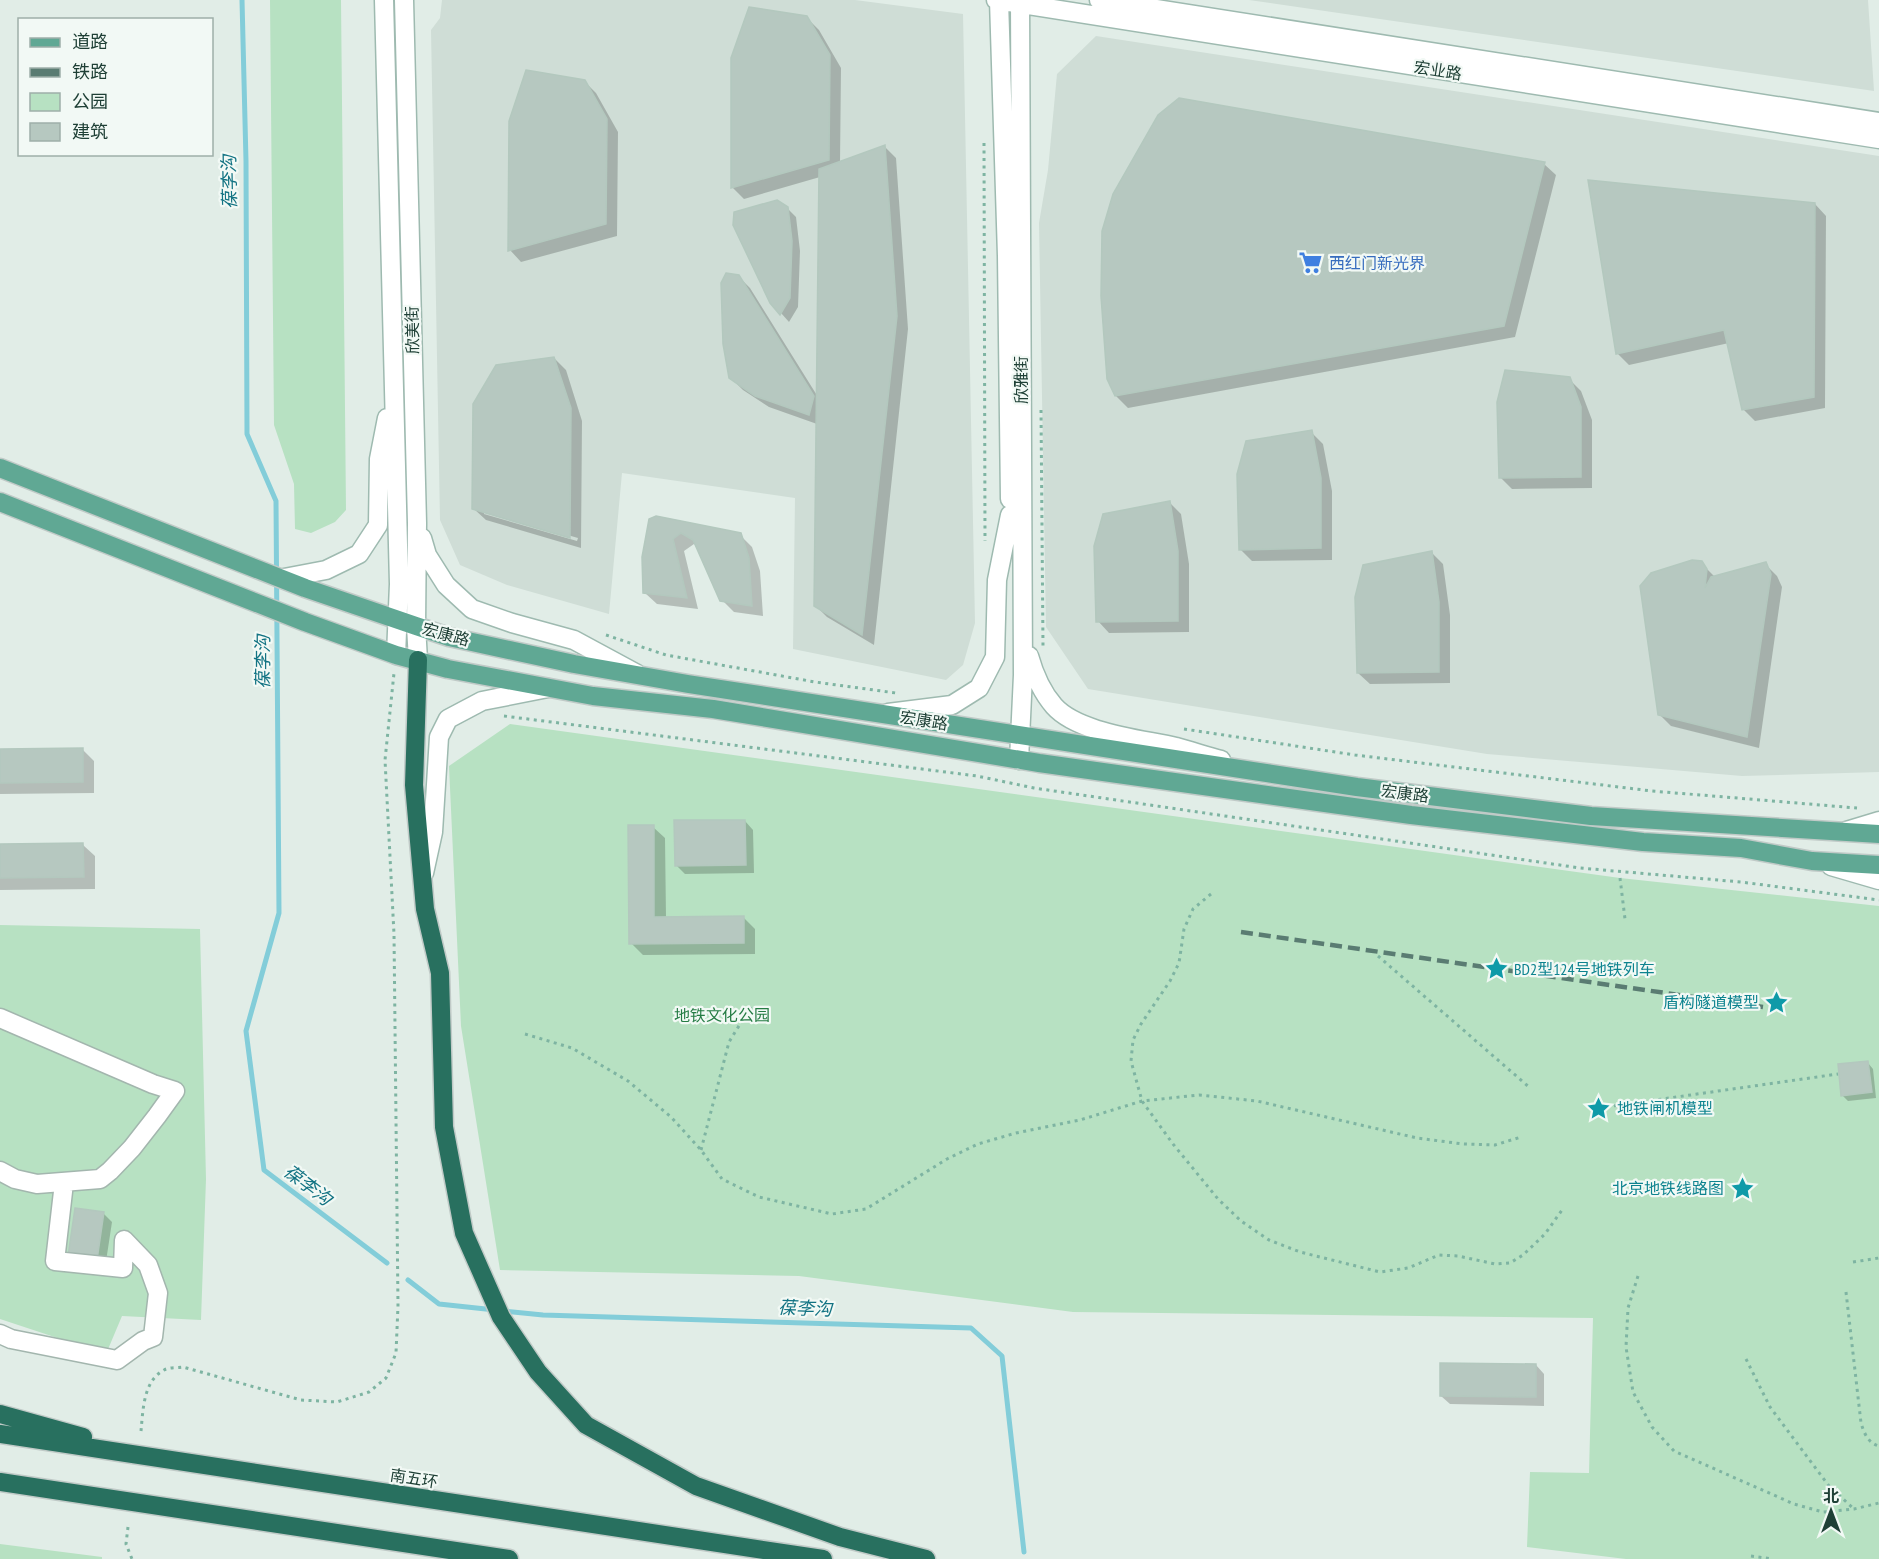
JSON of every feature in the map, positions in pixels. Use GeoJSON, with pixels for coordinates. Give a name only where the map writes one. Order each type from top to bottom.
{"type":"FeatureCollection","features":[{"type":"Feature","properties":{"kind":"highway"},"geometry":{"type":"LineString","coordinates":[[418,660],[414,785],[425,909],[440,973],[444,1127],[464,1233],[501,1317],[538,1372],[586,1425],[696,1486],[840,1537],[926,1559]]}},
{"type":"Feature","properties":{"kind":"highway"},"geometry":{"type":"LineString","coordinates":[[0,1414],[177,1462]]}},
{"type":"Feature","properties":{"kind":"highway","name":"南五环"},"geometry":{"type":"LineString","coordinates":[[0,1434],[823,1559]]}},
{"type":"Feature","properties":{"kind":"highway"},"geometry":{"type":"LineString","coordinates":[[0,1482],[509,1559]]}},
{"type":"Feature","properties":{"kind":"highway"},"geometry":{"type":"LineString","coordinates":[[0,1491],[90,1496]]}},
{"type":"Feature","properties":{"kind":"main road","name":"宏康路"},"geometry":{"type":"LineString","coordinates":[[0,468],[305,588],[397,620],[460,639],[574,664],[880,714],[1357,787],[1591,816],[1879,834]]}},
{"type":"Feature","properties":{"kind":"main road","name":"宏康路"},"geometry":{"type":"LineString","coordinates":[[0,502],[305,622],[396,655],[448,669],[593,696],[713,709],[1015,759],[1422,816],[1643,842],[1741,848],[1812,861],[1879,865]]}},
{"type":"Feature","properties":{"kind":"street","name":"欣美街"},"geometry":{"type":"LineString","coordinates":[[384,0],[399,584],[396,655]]}},
{"type":"Feature","properties":{"kind":"street","name":"欣美街"},"geometry":{"type":"LineString","coordinates":[[404,0],[417,523],[418,660]]}},
{"type":"Feature","properties":{"kind":"street","name":"宏业路"},"geometry":{"type":"LineString","coordinates":[[998,0],[1879,139]]}},
{"type":"Feature","properties":{"kind":"street","name":"欣雅街"},"geometry":{"type":"LineString","coordinates":[[998,0],[1007,256],[1010,515],[1016,734]]}},
{"type":"Feature","properties":{"kind":"street","name":"宏业路"},"geometry":{"type":"LineString","coordinates":[[1099,0],[1879,122]]}},
{"type":"Feature","properties":{"kind":"street","name":"欣雅街"},"geometry":{"type":"LineString","coordinates":[[1015,759],[1023,638],[1020,3]]}},
{"type":"Feature","properties":{"kind":"street"},"geometry":{"type":"LineString","coordinates":[[284,578],[326,570],[359,554],[378,525],[379,459],[394,387]]}},
{"type":"Feature","properties":{"kind":"street"},"geometry":{"type":"LineString","coordinates":[[880,714],[952,705],[979,687],[995,657],[997,580],[1010,515]]}},
{"type":"Feature","properties":{"kind":"street"},"geometry":{"type":"LineString","coordinates":[[417,523],[427,555],[439,575],[446,585],[472,609],[574,640],[638,675]]}},
{"type":"Feature","properties":{"kind":"street"},"geometry":{"type":"LineString","coordinates":[[1023,638],[1036,680],[1054,706],[1072,720],[1110,733],[1178,748],[1266,773]]}},
{"type":"Feature","properties":{"kind":"street"},"geometry":{"type":"LineString","coordinates":[[422,880],[433,832],[439,737],[448,719],[482,700],[548,687]]}},
{"type":"Feature","properties":{"kind":"street"},"geometry":{"type":"LineString","coordinates":[[1846,831],[1879,821]]}},
{"type":"Feature","properties":{"kind":"street"},"geometry":{"type":"LineString","coordinates":[[1812,861],[1879,880]]}},
{"type":"Feature","properties":{"kind":"street"},"geometry":{"type":"LineString","coordinates":[[0,1018],[153,1084],[175,1091],[157,1116],[110,1171],[100,1179],[37,1184],[15,1179],[0,1171]]}},
{"type":"Feature","properties":{"kind":"street"},"geometry":{"type":"LineString","coordinates":[[0,1334],[11,1339],[117,1360],[153,1337],[158,1293],[148,1265],[124,1240],[123,1268],[55,1261],[64,1183]]}},
{"type":"Feature","properties":{"kind":"path"},"geometry":{"type":"LineString","coordinates":[[984,133],[985,546]]}},
{"type":"Feature","properties":{"kind":"path","name":"欣雅街"},"geometry":{"type":"LineString","coordinates":[[1041,405],[1043,654]]}},
{"type":"Feature","properties":{"kind":"path","name":"宏康路"},"geometry":{"type":"LineString","coordinates":[[604,635],[666,655],[815,682],[897,693]]}},
{"type":"Feature","properties":{"kind":"path"},"geometry":{"type":"LineString","coordinates":[[141,1431],[145,1396],[153,1378],[165,1369],[183,1367],[300,1400],[337,1402],[369,1392],[386,1378],[396,1353],[398,1306],[394,934],[385,760],[396,655]]}},
{"type":"Feature","properties":{"kind":"path"},"geometry":{"type":"LineString","coordinates":[[500,716],[977,776],[1046,790],[1580,868],[1741,882],[1879,900]]}},
{"type":"Feature","properties":{"kind":"path","name":"宏康路"},"geometry":{"type":"LineString","coordinates":[[1183,729],[1355,755],[1653,791],[1858,808]]}},
{"type":"Feature","properties":{"kind":"path"},"geometry":{"type":"LineString","coordinates":[[1620,878],[1625,920]]}},
{"type":"Feature","properties":{"kind":"path"},"geometry":{"type":"LineString","coordinates":[[1211,894],[1193,909],[1184,929],[1179,963],[1133,1040],[1131,1061],[1142,1101],[1203,1181],[1241,1221],[1269,1240],[1300,1252],[1380,1272],[1408,1268],[1439,1256],[1458,1256],[1496,1264],[1510,1263],[1523,1256],[1545,1234],[1562,1210]]}},
{"type":"Feature","properties":{"kind":"path"},"geometry":{"type":"LineString","coordinates":[[1378,956],[1530,1087]]}},
{"type":"Feature","properties":{"kind":"path"},"geometry":{"type":"LineString","coordinates":[[701,1150],[729,1042],[753,1004]]}},
{"type":"Feature","properties":{"kind":"path"},"geometry":{"type":"LineString","coordinates":[[525,1035],[572,1048],[628,1081],[671,1117],[701,1150],[722,1179],[759,1197],[832,1214],[867,1209],[947,1159],[978,1144],[1016,1133],[1080,1120],[1142,1101],[1199,1095],[1257,1101],[1416,1138],[1463,1144],[1495,1145],[1521,1137]]}},
{"type":"Feature","properties":{"kind":"path"},"geometry":{"type":"LineString","coordinates":[[1599,1108],[1839,1074]]}},
{"type":"Feature","properties":{"kind":"path"},"geometry":{"type":"LineString","coordinates":[[1853,1262],[1879,1258]]}},
{"type":"Feature","properties":{"kind":"path"},"geometry":{"type":"LineString","coordinates":[[1638,1276],[1628,1308],[1626,1347],[1633,1392],[1653,1427],[1674,1451],[1794,1504],[1823,1512],[1854,1509],[1879,1503]]}},
{"type":"Feature","properties":{"kind":"path"},"geometry":{"type":"LineString","coordinates":[[1846,1292],[1861,1423],[1864,1434],[1873,1444],[1879,1446]]}},
{"type":"Feature","properties":{"kind":"path"},"geometry":{"type":"LineString","coordinates":[[1746,1359],[1770,1407],[1829,1486],[1854,1509]]}},
{"type":"Feature","properties":{"kind":"path"},"geometry":{"type":"LineString","coordinates":[[128,1527],[126,1544],[131,1559]]}},
{"type":"Feature","properties":{"kind":"path"},"geometry":{"type":"LineString","coordinates":[[1751,1556],[1773,1559]]}},
{"type":"Feature","properties":{"kind":"shaded area"},"geometry":{"type":"Polygon","coordinates":[[[442,0],[855,0],[963,14],[975,623],[963,665],[946,680],[793,649],[795,498],[622,473],[609,614],[507,585],[460,565],[440,520],[431,30],[440,18],[442,0]]]}},
{"type":"Feature","properties":{"kind":"shaded area"},"geometry":{"type":"Polygon","coordinates":[[[1249,0],[1868,0],[1874,91],[1249,0]]]}},
{"type":"Feature","properties":{"kind":"shaded area"},"geometry":{"type":"Polygon","coordinates":[[[1096,36],[1879,156],[1879,772],[1742,776],[1487,754],[1088,689],[1046,627],[1039,223],[1048,170],[1057,74],[1096,36]]]}},
{"type":"Feature","properties":{"kind":"green space"},"geometry":{"type":"Polygon","coordinates":[[[270,0],[341,0],[346,510],[335,522],[311,533],[295,529],[294,484],[274,425],[270,0]]]}},
{"type":"Feature","properties":{"kind":"green space","name":"地铁文化公园"},"geometry":{"type":"Polygon","coordinates":[[[510,724],[1620,878],[1879,906],[1879,1559],[1626,1559],[1527,1547],[1530,1472],[1589,1473],[1593,1318],[1073,1312],[799,1276],[500,1270],[461,1026],[449,766],[510,724]]]}},
{"type":"Feature","properties":{"kind":"green space"},"geometry":{"type":"Polygon","coordinates":[[[0,925],[200,929],[206,1179],[201,1320],[122,1316],[106,1354],[0,1319],[0,925]]]}},
{"type":"Feature","properties":{"kind":"green space"},"geometry":{"type":"Polygon","coordinates":[[[0,1544],[102,1557],[102,1559],[0,1559],[0,1544]]]}},
{"type":"Feature","properties":{"kind":"building"},"geometry":{"type":"Polygon","coordinates":[[[749,7],[807,16],[830,55],[829,160],[731,188],[731,58],[749,7]]]}},
{"type":"Feature","properties":{"kind":"building"},"geometry":{"type":"Polygon","coordinates":[[[526,70],[585,80],[607,119],[606,224],[508,251],[509,121],[526,70]]]}},
{"type":"Feature","properties":{"kind":"building","name":"西红门新光界"},"geometry":{"type":"Polygon","coordinates":[[[1179,98],[1545,162],[1504,326],[1115,396],[1107,379],[1101,296],[1102,231],[1113,194],[1158,115],[1179,98]]]}},
{"type":"Feature","properties":{"kind":"building"},"geometry":{"type":"Polygon","coordinates":[[[885,145],[897,316],[862,635],[814,606],[819,169],[885,145]]]}},
{"type":"Feature","properties":{"kind":"building"},"geometry":{"type":"Polygon","coordinates":[[[1588,180],[1815,203],[1814,397],[1742,410],[1724,330],[1616,354],[1588,180]]]}},
{"type":"Feature","properties":{"kind":"building"},"geometry":{"type":"Polygon","coordinates":[[[777,200],[788,207],[792,241],[790,298],[780,315],[770,303],[733,225],[734,212],[777,200]]]}},
{"type":"Feature","properties":{"kind":"building"},"geometry":{"type":"Polygon","coordinates":[[[726,273],[739,275],[814,396],[809,415],[755,396],[729,378],[723,344],[721,283],[726,273]]]}},
{"type":"Feature","properties":{"kind":"building"},"geometry":{"type":"Polygon","coordinates":[[[554,357],[571,408],[570,538],[472,509],[473,404],[496,365],[554,357]]]}},
{"type":"Feature","properties":{"kind":"building"},"geometry":{"type":"Polygon","coordinates":[[[1505,370],[1570,377],[1581,407],[1581,477],[1499,478],[1497,402],[1505,370]]]}},
{"type":"Feature","properties":{"kind":"building"},"geometry":{"type":"Polygon","coordinates":[[[1312,430],[1321,478],[1321,548],[1239,550],[1237,474],[1246,441],[1312,430]]]}},
{"type":"Feature","properties":{"kind":"building"},"geometry":{"type":"Polygon","coordinates":[[[1170,501],[1178,551],[1178,621],[1096,622],[1094,546],[1103,514],[1170,501]]]}},
{"type":"Feature","properties":{"kind":"building"},"geometry":{"type":"Polygon","coordinates":[[[656,516],[741,533],[749,558],[752,606],[720,601],[693,540],[681,533],[673,539],[687,598],[643,593],[642,557],[649,519],[656,516]]]}},
{"type":"Feature","properties":{"kind":"building"},"geometry":{"type":"Polygon","coordinates":[[[1432,551],[1439,602],[1439,672],[1357,673],[1355,597],[1363,565],[1432,551]]]}},
{"type":"Feature","properties":{"kind":"building"},"geometry":{"type":"Polygon","coordinates":[[[1692,560],[1702,561],[1707,569],[1705,588],[1711,577],[1766,562],[1771,574],[1747,737],[1658,715],[1640,586],[1651,573],[1692,560]]]}},
{"type":"Feature","properties":{"kind":"building"},"geometry":{"type":"Polygon","coordinates":[[[83,748],[83,782],[0,783],[0,749],[83,748]]]}},
{"type":"Feature","properties":{"kind":"building"},"geometry":{"type":"Polygon","coordinates":[[[674,820],[745,820],[746,865],[675,866],[674,820]]]}},
{"type":"Feature","properties":{"kind":"building"},"geometry":{"type":"Polygon","coordinates":[[[628,825],[654,825],[654,917],[744,916],[744,943],[629,944],[628,825]]]}},
{"type":"Feature","properties":{"kind":"building"},"geometry":{"type":"Polygon","coordinates":[[[83,843],[84,877],[0,878],[0,844],[83,843]]]}},
{"type":"Feature","properties":{"kind":"building"},"geometry":{"type":"Polygon","coordinates":[[[1868,1061],[1872,1092],[1841,1096],[1838,1064],[1868,1061]]]}},
{"type":"Feature","properties":{"kind":"building"},"geometry":{"type":"Polygon","coordinates":[[[75,1208],[104,1212],[97,1260],[68,1256],[75,1208]]]}},
{"type":"Feature","properties":{"kind":"building"},"geometry":{"type":"Polygon","coordinates":[[[1440,1363],[1536,1364],[1536,1397],[1440,1396],[1440,1363]]]}},
{"type":"Feature","properties":{"kind":"waterway","name":"葆李沟"},"geometry":{"type":"LineString","coordinates":[[242,0],[246,161],[247,434],[276,501],[279,913],[246,1031],[264,1170],[387,1263]]}},
{"type":"Feature","properties":{"kind":"waterway","name":"葆李沟"},"geometry":{"type":"LineString","coordinates":[[408,1280],[439,1304],[495,1310]]}},
{"type":"Feature","properties":{"kind":"waterway","name":"葆李沟"},"geometry":{"type":"LineString","coordinates":[[504,1311],[543,1315],[971,1328],[1002,1356],[1024,1552]]}},
{"type":"Feature","properties":{"kind":"railway"},"geometry":{"type":"LineString","coordinates":[[1241,932],[1763,1007]]}},
{"type":"Feature","properties":{"kind":"place","name":"西红门新光界"},"geometry":{"type":"Point","coordinates":[1311,263]}},
{"type":"Feature","properties":{"kind":"place","name":"BD2型124号地铁列车"},"geometry":{"type":"Point","coordinates":[1496,969]}},
{"type":"Feature","properties":{"kind":"place","name":"盾构隧道模型"},"geometry":{"type":"Point","coordinates":[1777,1002]}},
{"type":"Feature","properties":{"kind":"place","name":"地铁闸机模型"},"geometry":{"type":"Point","coordinates":[1599,1108]}},
{"type":"Feature","properties":{"kind":"place","name":"北京地铁线路图"},"geometry":{"type":"Point","coordinates":[1742,1188]}}]}
